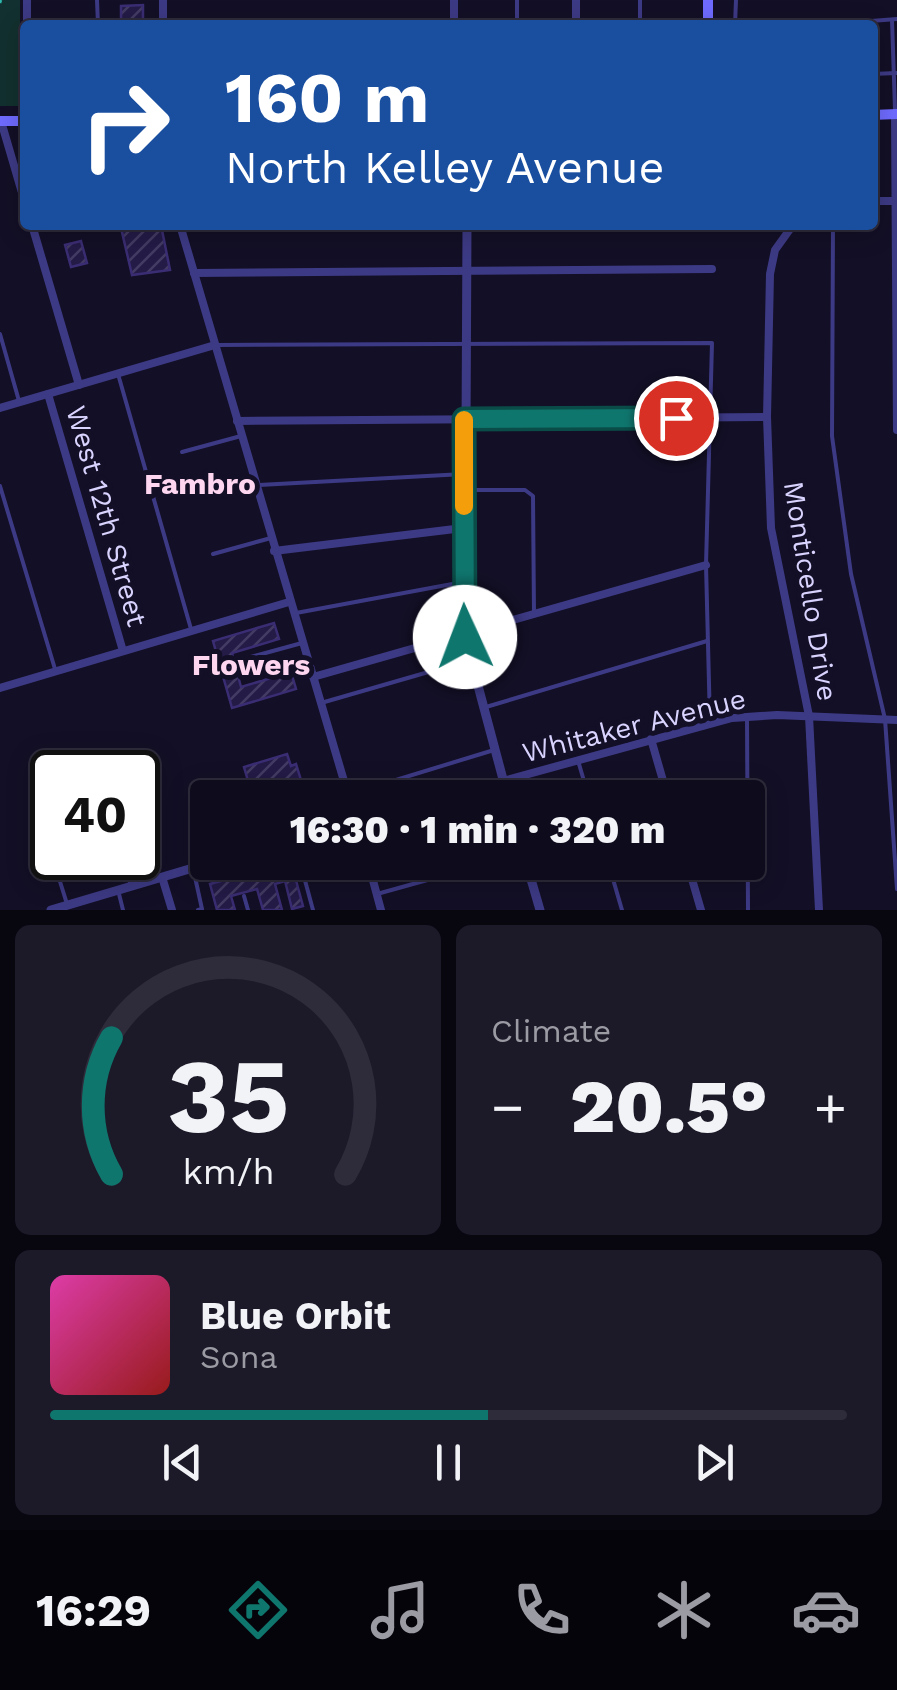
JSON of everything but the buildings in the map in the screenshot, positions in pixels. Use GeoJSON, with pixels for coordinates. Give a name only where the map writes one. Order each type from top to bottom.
{"type":"FeatureCollection","features":[{"type":"Feature","properties":{"kind":"street"},"geometry":{"type":"LineString","coordinates":[[896,114],[897,430]]}},
{"type":"Feature","properties":{"kind":"street"},"geometry":{"type":"LineString","coordinates":[[0,121],[20,187]]}},
{"type":"Feature","properties":{"kind":"street","name":"West 12th Street"},"geometry":{"type":"LineString","coordinates":[[33,230],[79,385]]}},
{"type":"Feature","properties":{"kind":"street"},"geometry":{"type":"LineString","coordinates":[[181,230],[343,780]]}},
{"type":"Feature","properties":{"kind":"street"},"geometry":{"type":"LineString","coordinates":[[466,230],[465,637],[503,780]]}},
{"type":"Feature","properties":{"kind":"street","name":"Monticello Drive"},"geometry":{"type":"LineString","coordinates":[[789,230],[772,262],[766,417],[772,528],[809,716],[819,910]]}},
{"type":"Feature","properties":{"kind":"street"},"geometry":{"type":"LineString","coordinates":[[194,273],[712,268]]}},
{"type":"Feature","properties":{"kind":"street"},"geometry":{"type":"LineString","coordinates":[[0,408],[215,346]]}},
{"type":"Feature","properties":{"kind":"street","name":"West 12th Street"},"geometry":{"type":"LineString","coordinates":[[48,394],[123,652]]}},
{"type":"Feature","properties":{"kind":"street"},"geometry":{"type":"LineString","coordinates":[[237,421],[766,417]]}},
{"type":"Feature","properties":{"kind":"street"},"geometry":{"type":"LineString","coordinates":[[274,550],[464,528]]}},
{"type":"Feature","properties":{"kind":"street"},"geometry":{"type":"LineString","coordinates":[[313,677],[465,637],[706,565]]}},
{"type":"Feature","properties":{"kind":"street"},"geometry":{"type":"LineString","coordinates":[[0,688],[289,602]]}},
{"type":"Feature","properties":{"kind":"street","name":"Whitaker Avenue"},"geometry":{"type":"LineString","coordinates":[[507,780],[651,738],[748,716],[897,720]]}},
{"type":"Feature","properties":{"kind":"street"},"geometry":{"type":"LineString","coordinates":[[651,738],[663,780]]}},
{"type":"Feature","properties":{"kind":"street"},"geometry":{"type":"LineString","coordinates":[[50,910],[190,869]]}},
{"type":"Feature","properties":{"kind":"street"},"geometry":{"type":"LineString","coordinates":[[162,876],[172,910]]}},
{"type":"Feature","properties":{"kind":"street"},"geometry":{"type":"LineString","coordinates":[[373,880],[381,910]]}},
{"type":"Feature","properties":{"kind":"street"},"geometry":{"type":"LineString","coordinates":[[531,880],[540,910]]}},
{"type":"Feature","properties":{"kind":"street"},"geometry":{"type":"LineString","coordinates":[[692,880],[701,910]]}},
{"type":"Feature","properties":{"kind":"lane"},"geometry":{"type":"LineString","coordinates":[[895,20],[896,114]]}},
{"type":"Feature","properties":{"kind":"lane"},"geometry":{"type":"LineString","coordinates":[[833,230],[833,451],[851,574],[885,720],[897,889]]}},
{"type":"Feature","properties":{"kind":"lane"},"geometry":{"type":"LineString","coordinates":[[0,334],[20,402]]}},
{"type":"Feature","properties":{"kind":"lane"},"geometry":{"type":"LineString","coordinates":[[215,346],[712,343],[706,565],[710,723]]}},
{"type":"Feature","properties":{"kind":"lane"},"geometry":{"type":"LineString","coordinates":[[118,374],[192,631]]}},
{"type":"Feature","properties":{"kind":"lane"},"geometry":{"type":"LineString","coordinates":[[182,452],[241,436]]}},
{"type":"Feature","properties":{"kind":"lane"},"geometry":{"type":"LineString","coordinates":[[256,486],[464,474]]}},
{"type":"Feature","properties":{"kind":"lane"},"geometry":{"type":"LineString","coordinates":[[0,486],[56,671]]}},
{"type":"Feature","properties":{"kind":"lane"},"geometry":{"type":"LineString","coordinates":[[464,490],[525,490],[533,496],[534,616]]}},
{"type":"Feature","properties":{"kind":"lane"},"geometry":{"type":"LineString","coordinates":[[213,554],[270,538]]}},
{"type":"Feature","properties":{"kind":"lane"},"geometry":{"type":"LineString","coordinates":[[292,614],[463,582]]}},
{"type":"Feature","properties":{"kind":"lane"},"geometry":{"type":"LineString","coordinates":[[482,709],[708,641]]}},
{"type":"Feature","properties":{"kind":"lane"},"geometry":{"type":"LineString","coordinates":[[302,643],[247,658],[251,673],[307,658]]}},
{"type":"Feature","properties":{"kind":"lane"},"geometry":{"type":"LineString","coordinates":[[320,703],[470,660]]}},
{"type":"Feature","properties":{"kind":"lane"},"geometry":{"type":"LineString","coordinates":[[748,716],[748,910]]}},
{"type":"Feature","properties":{"kind":"lane"},"geometry":{"type":"LineString","coordinates":[[399,780],[494,750]]}},
{"type":"Feature","properties":{"kind":"lane"},"geometry":{"type":"LineString","coordinates":[[578,760],[584,780]]}},
{"type":"Feature","properties":{"kind":"lane"},"geometry":{"type":"LineString","coordinates":[[60,880],[68,905]]}},
{"type":"Feature","properties":{"kind":"lane"},"geometry":{"type":"LineString","coordinates":[[129,880],[131,886]]}},
{"type":"Feature","properties":{"kind":"lane"},"geometry":{"type":"LineString","coordinates":[[196,880],[202,908],[198,910]]}},
{"type":"Feature","properties":{"kind":"lane"},"geometry":{"type":"LineString","coordinates":[[304,880],[312,910]]}},
{"type":"Feature","properties":{"kind":"lane"},"geometry":{"type":"LineString","coordinates":[[377,894],[427,880]]}},
{"type":"Feature","properties":{"kind":"lane"},"geometry":{"type":"LineString","coordinates":[[613,880],[622,910]]}},
{"type":"Feature","properties":{"kind":"lane"},"geometry":{"type":"LineString","coordinates":[[118,890],[123,910]]}},
{"type":"Feature","properties":{"kind":"lane"},"geometry":{"type":"LineString","coordinates":[[244,896],[248,910]]}},
{"type":"Feature","properties":{"kind":"lane"},"geometry":{"type":"LineString","coordinates":[[92,898],[95,910]]}},
{"type":"Feature","properties":{"kind":"green space"},"geometry":{"type":"Polygon","coordinates":[[[0,0],[20,0],[20,106],[0,106],[0,0]]]}},
{"type":"Feature","properties":{"kind":"slow traffic"},"geometry":{"type":"LineString","coordinates":[[464,420],[464,506]]}},
{"type":"Feature","properties":{"kind":"district","name":"Fambro"},"geometry":{"type":"Point","coordinates":[200,484]}},
{"type":"Feature","properties":{"kind":"district","name":"Flowers"},"geometry":{"type":"Point","coordinates":[251,665]}},
{"type":"Feature","properties":{"kind":"route"},"geometry":{"type":"LineString","coordinates":[[465,637],[464,419],[676,418]]}}]}
